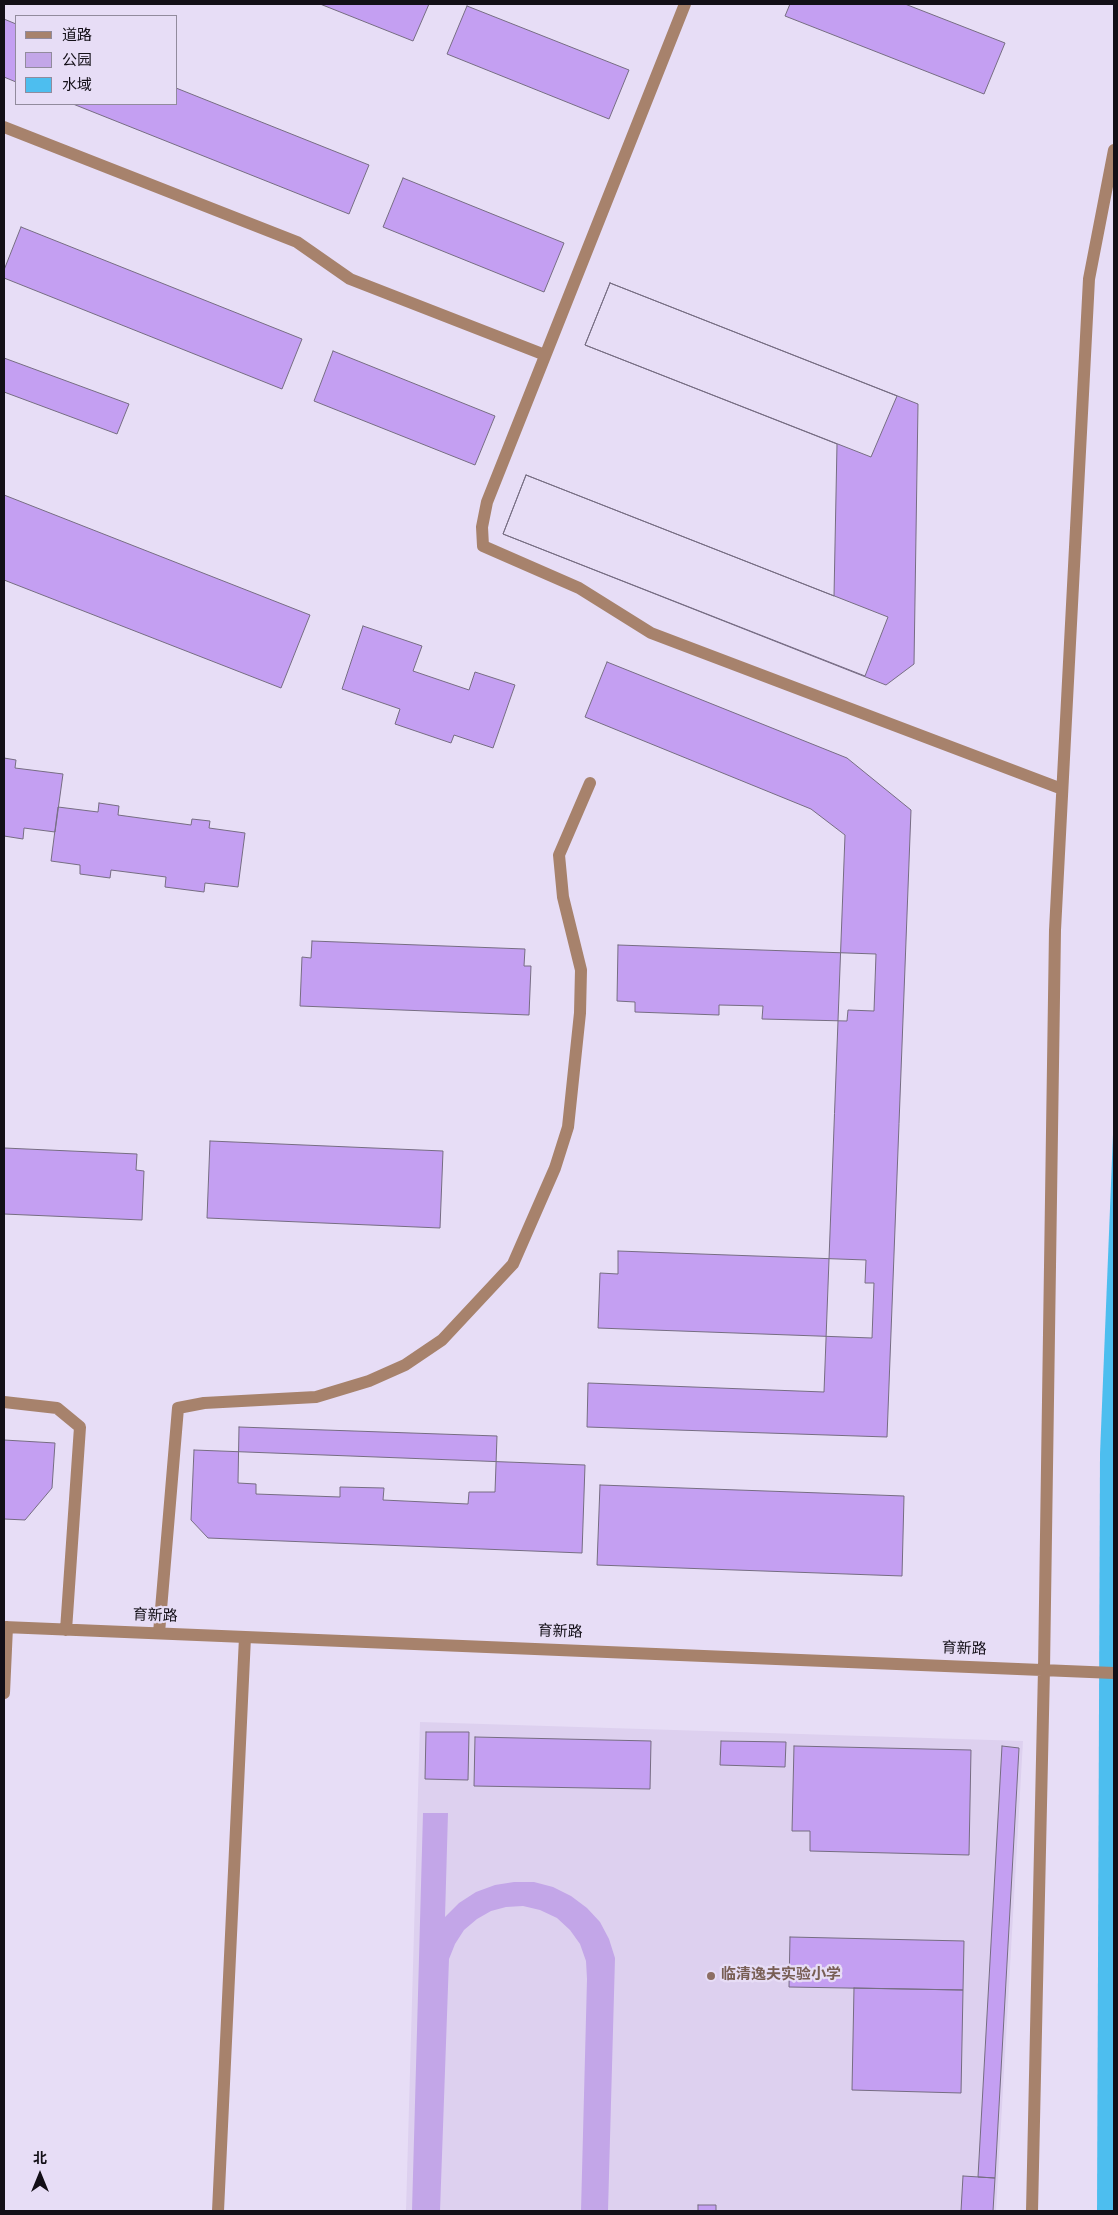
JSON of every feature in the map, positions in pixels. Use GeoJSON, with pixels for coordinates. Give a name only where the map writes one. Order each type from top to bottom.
{"type":"FeatureCollection","features":[{"type":"Feature","properties":{"kind":"street"},"geometry":{"type":"LineString","coordinates":[[685,4],[487,502],[482,527],[483,546],[579,588],[651,633],[1062,789]]}},
{"type":"Feature","properties":{"kind":"street"},"geometry":{"type":"LineString","coordinates":[[4,127],[297,242],[350,279],[545,355]]}},
{"type":"Feature","properties":{"kind":"street"},"geometry":{"type":"LineString","coordinates":[[1032,2211],[1044,1669],[1055,930],[1089,279],[1114,150]]}},
{"type":"Feature","properties":{"kind":"street"},"geometry":{"type":"LineString","coordinates":[[159,1634],[178,1408],[204,1403],[316,1397],[369,1381],[405,1365],[442,1340],[513,1264],[555,1168],[568,1127],[580,1013],[581,970],[563,897],[559,855],[590,783]]}},
{"type":"Feature","properties":{"kind":"street"},"geometry":{"type":"LineString","coordinates":[[4,1402],[56,1408],[80,1427],[66,1630]]}},
{"type":"Feature","properties":{"kind":"street"},"geometry":{"type":"LineString","coordinates":[[4,1693],[5,1627]]}},
{"type":"Feature","properties":{"kind":"street","name":"育新路"},"geometry":{"type":"LineString","coordinates":[[5,1627],[1114,1672]]}},
{"type":"Feature","properties":{"kind":"street"},"geometry":{"type":"LineString","coordinates":[[218,2211],[245,1637]]}},
{"type":"Feature","properties":{"kind":"shaded area","name":"临清逸夫实验小学"},"geometry":{"type":"Polygon","coordinates":[[[420,1722],[1023,1741],[996,2211],[406,2211],[420,1722]]]}},
{"type":"Feature","properties":{"kind":"green space"},"geometry":{"type":"Polygon","coordinates":[[[423,1813],[448,1813],[445,1917],[459,1903],[476,1892],[495,1885],[514,1882],[534,1882],[553,1887],[571,1896],[587,1908],[600,1922],[609,1939],[615,1958],[608,2211],[581,2211],[586,1961],[580,1944],[570,1930],[557,1918],[540,1910],[523,1906],[506,1907],[491,1911],[477,1919],[464,1930],[455,1944],[449,1959],[440,2211],[412,2211],[423,1813]]]}},
{"type":"Feature","properties":{"kind":"water"},"geometry":{"type":"Polygon","coordinates":[[[1114,1110],[1114,2211],[1097,2211],[1100,1454],[1114,1110]]]}},
{"type":"Feature","properties":{"kind":"building"},"geometry":{"type":"Polygon","coordinates":[[[320,4],[429,4],[413,41],[320,4]]]}},
{"type":"Feature","properties":{"kind":"building"},"geometry":{"type":"Polygon","coordinates":[[[790,4],[905,4],[1005,43],[984,94],[785,16],[790,4]]]}},
{"type":"Feature","properties":{"kind":"building"},"geometry":{"type":"Polygon","coordinates":[[[467,6],[629,70],[609,119],[447,54],[467,6]]]}},
{"type":"Feature","properties":{"kind":"building"},"geometry":{"type":"Polygon","coordinates":[[[4,19],[15,24],[15,82],[4,77],[4,19]]]}},
{"type":"Feature","properties":{"kind":"building"},"geometry":{"type":"Polygon","coordinates":[[[178,89],[369,165],[349,214],[76,105],[178,105],[178,89]]]}},
{"type":"Feature","properties":{"kind":"building"},"geometry":{"type":"Polygon","coordinates":[[[403,178],[564,243],[544,292],[383,227],[403,178]]]}},
{"type":"Feature","properties":{"kind":"building"},"geometry":{"type":"Polygon","coordinates":[[[21,227],[302,339],[282,389],[4,278],[4,270],[21,227]]]}},
{"type":"Feature","properties":{"kind":"building"},"geometry":{"type":"Polygon","coordinates":[[[610,283],[897,396],[871,457],[585,345],[610,283]]]}},
{"type":"Feature","properties":{"kind":"building"},"geometry":{"type":"Polygon","coordinates":[[[610,283],[918,404],[914,664],[886,685],[503,534],[526,475],[834,596],[837,444],[585,345],[610,283]]]}},
{"type":"Feature","properties":{"kind":"building"},"geometry":{"type":"Polygon","coordinates":[[[333,351],[495,416],[475,465],[314,401],[333,351]]]}},
{"type":"Feature","properties":{"kind":"building"},"geometry":{"type":"Polygon","coordinates":[[[4,358],[129,404],[117,434],[4,392],[4,358]]]}},
{"type":"Feature","properties":{"kind":"building"},"geometry":{"type":"Polygon","coordinates":[[[526,475],[888,617],[865,676],[503,534],[526,475]]]}},
{"type":"Feature","properties":{"kind":"building"},"geometry":{"type":"Polygon","coordinates":[[[4,495],[310,615],[281,688],[4,580],[4,495]]]}},
{"type":"Feature","properties":{"kind":"building"},"geometry":{"type":"Polygon","coordinates":[[[363,626],[422,646],[413,671],[469,690],[475,672],[515,685],[493,748],[454,735],[451,743],[395,724],[400,709],[342,689],[363,626]]]}},
{"type":"Feature","properties":{"kind":"building"},"geometry":{"type":"Polygon","coordinates":[[[607,662],[847,758],[911,810],[887,1437],[587,1427],[588,1383],[824,1392],[845,835],[811,809],[585,717],[607,662]]]}},
{"type":"Feature","properties":{"kind":"building"},"geometry":{"type":"Polygon","coordinates":[[[4,758],[16,760],[15,768],[63,774],[55,832],[24,828],[23,839],[4,836],[4,758]]]}},
{"type":"Feature","properties":{"kind":"building"},"geometry":{"type":"Polygon","coordinates":[[[99,803],[119,806],[118,815],[191,825],[192,819],[210,821],[209,828],[245,833],[238,887],[205,883],[204,892],[165,887],[166,877],[111,870],[110,878],[80,874],[80,865],[51,861],[58,807],[98,812],[99,803]]]}},
{"type":"Feature","properties":{"kind":"building"},"geometry":{"type":"Polygon","coordinates":[[[312,941],[525,949],[524,966],[531,966],[529,1015],[300,1006],[302,957],[311,958],[312,941]]]}},
{"type":"Feature","properties":{"kind":"building"},"geometry":{"type":"Polygon","coordinates":[[[618,945],[876,954],[874,1011],[848,1010],[847,1021],[762,1019],[763,1006],[719,1005],[719,1015],[635,1012],[635,1002],[617,1001],[618,945]]]}},
{"type":"Feature","properties":{"kind":"building"},"geometry":{"type":"Polygon","coordinates":[[[210,1141],[443,1151],[440,1228],[207,1218],[210,1141]]]}},
{"type":"Feature","properties":{"kind":"building"},"geometry":{"type":"Polygon","coordinates":[[[4,1148],[137,1154],[136,1170],[144,1171],[142,1220],[4,1214],[4,1148]]]}},
{"type":"Feature","properties":{"kind":"building"},"geometry":{"type":"Polygon","coordinates":[[[618,1251],[866,1260],[865,1283],[874,1283],[872,1338],[598,1328],[600,1273],[618,1274],[618,1251]]]}},
{"type":"Feature","properties":{"kind":"building"},"geometry":{"type":"Polygon","coordinates":[[[239,1427],[497,1436],[495,1492],[469,1492],[468,1504],[383,1500],[384,1488],[340,1487],[340,1497],[256,1494],[256,1484],[238,1483],[239,1427]]]}},
{"type":"Feature","properties":{"kind":"building"},"geometry":{"type":"Polygon","coordinates":[[[4,1440],[55,1443],[52,1488],[25,1520],[4,1519],[4,1440]]]}},
{"type":"Feature","properties":{"kind":"building"},"geometry":{"type":"Polygon","coordinates":[[[194,1450],[585,1465],[582,1553],[208,1538],[191,1520],[194,1450]]]}},
{"type":"Feature","properties":{"kind":"building"},"geometry":{"type":"Polygon","coordinates":[[[600,1485],[904,1496],[902,1576],[597,1565],[600,1485]]]}},
{"type":"Feature","properties":{"kind":"building"},"geometry":{"type":"Polygon","coordinates":[[[426,1732],[469,1732],[468,1780],[425,1779],[426,1732]]]}},
{"type":"Feature","properties":{"kind":"building"},"geometry":{"type":"Polygon","coordinates":[[[475,1737],[651,1741],[650,1789],[474,1786],[475,1737]]]}},
{"type":"Feature","properties":{"kind":"building"},"geometry":{"type":"Polygon","coordinates":[[[721,1741],[786,1742],[785,1767],[720,1765],[721,1741]]]}},
{"type":"Feature","properties":{"kind":"building"},"geometry":{"type":"Polygon","coordinates":[[[794,1746],[971,1750],[969,1855],[810,1851],[810,1831],[792,1831],[794,1746]]]}},
{"type":"Feature","properties":{"kind":"building"},"geometry":{"type":"Polygon","coordinates":[[[1002,1746],[1019,1748],[995,2178],[978,2177],[1002,1746]]]}},
{"type":"Feature","properties":{"kind":"building"},"geometry":{"type":"Polygon","coordinates":[[[790,1937],[964,1941],[963,1990],[789,1987],[790,1937]]]}},
{"type":"Feature","properties":{"kind":"building"},"geometry":{"type":"Polygon","coordinates":[[[854,1988],[963,1990],[961,2093],[852,2090],[854,1988]]]}},
{"type":"Feature","properties":{"kind":"building"},"geometry":{"type":"Polygon","coordinates":[[[963,2176],[995,2178],[993,2211],[961,2211],[963,2176]]]}},
{"type":"Feature","properties":{"kind":"building"},"geometry":{"type":"Polygon","coordinates":[[[698,2205],[716,2205],[716,2211],[698,2211],[698,2205]]]}},
{"type":"Feature","properties":{"kind":"place","name":"临清逸夫实验小学"},"geometry":{"type":"Point","coordinates":[711,1976]}}]}
